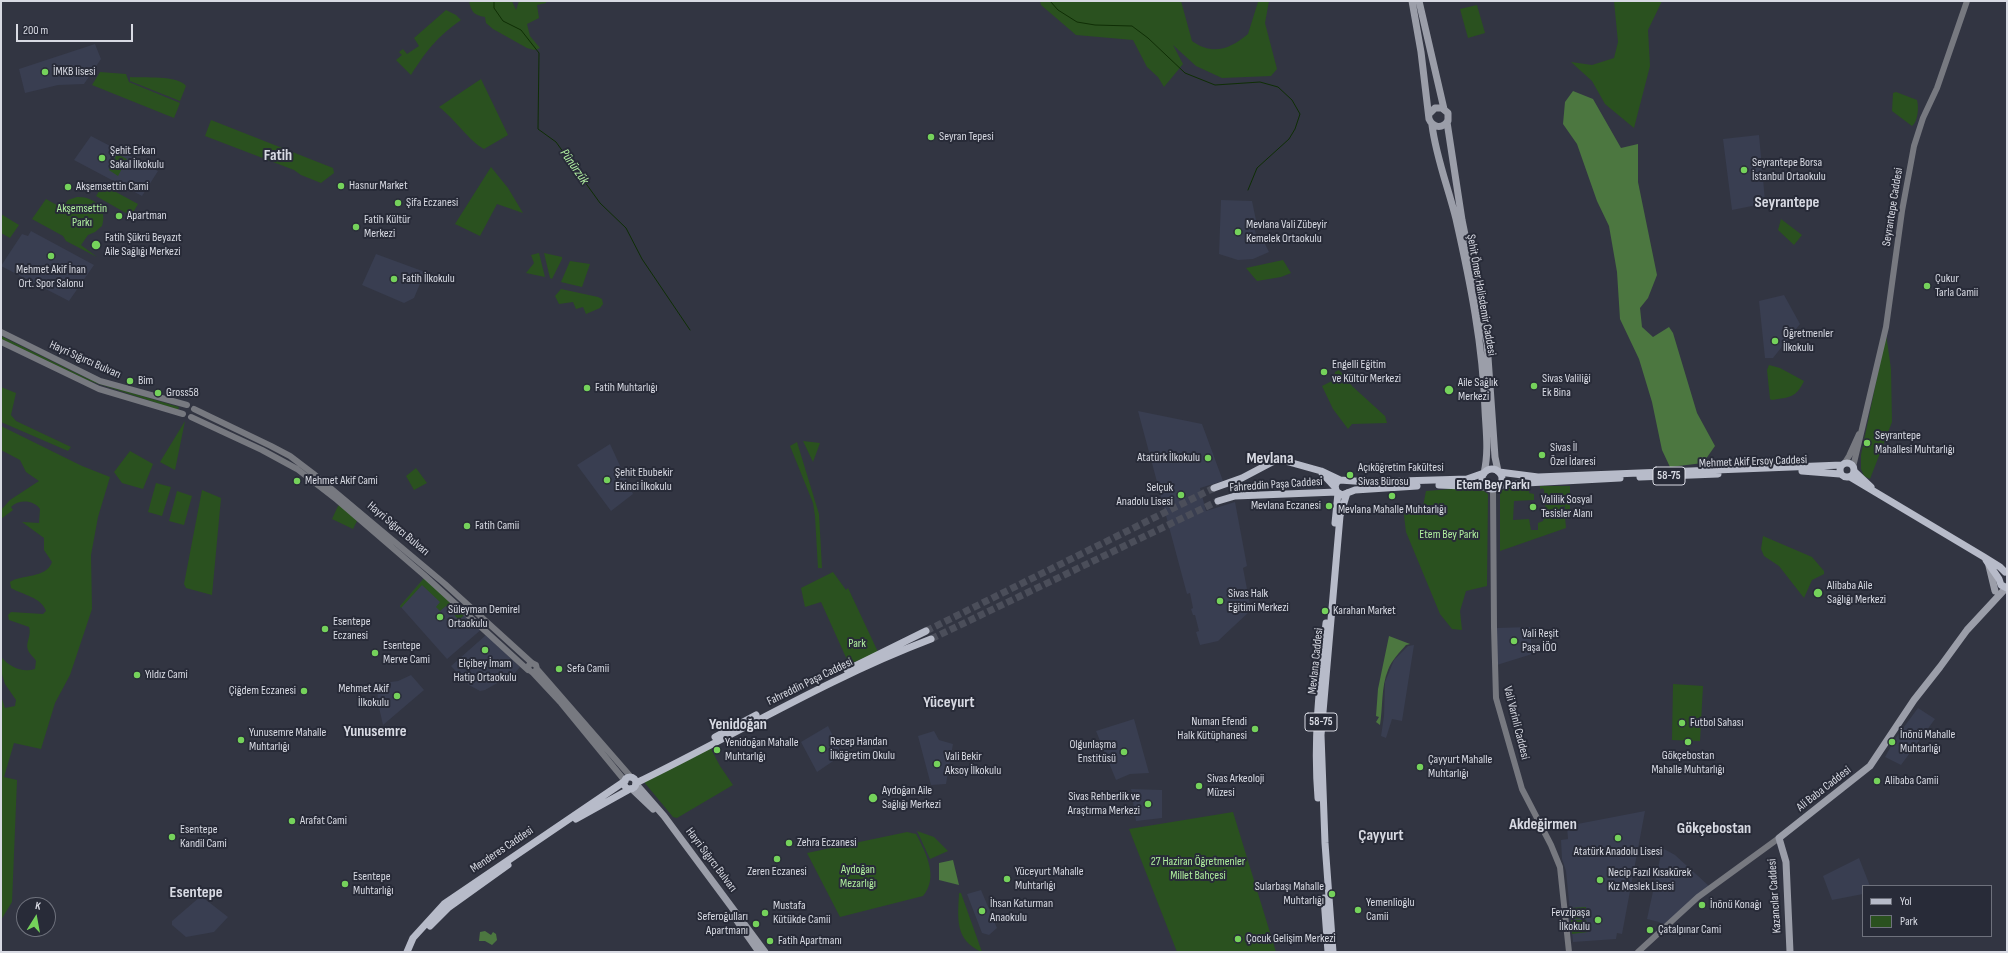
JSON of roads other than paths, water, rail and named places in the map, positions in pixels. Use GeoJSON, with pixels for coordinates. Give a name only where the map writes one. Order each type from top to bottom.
{"type":"FeatureCollection","features":[{"type":"Feature","properties":{"kind":"main road"},"geometry":{"type":"LineString","coordinates":[[1412,1],[1430,113],[1429,119],[1432,124],[1441,127],[1448,122],[1449,115],[1444,108],[1418,1]]}},
{"type":"Feature","properties":{"kind":"main road"},"geometry":{"type":"LineString","coordinates":[[1430,113],[1435,108],[1444,108]]}},
{"type":"Feature","properties":{"kind":"main road","name":"Şehit Ömer Halisdemir Caddesi"},"geometry":{"type":"LineString","coordinates":[[1448,122],[1462,220],[1487,343],[1495,457],[1499,472]]}},
{"type":"Feature","properties":{"kind":"main road","name":"Şehit Ömer Halisdemir Caddesi"},"geometry":{"type":"LineString","coordinates":[[1432,124],[1456,220],[1479,336],[1484,379],[1487,437],[1484,473]]}},
{"type":"Feature","properties":{"kind":"main road","name":"Fahreddin Paşa Caddesi"},"geometry":{"type":"LineString","coordinates":[[1214,488],[1242,478],[1278,459],[1321,471]]}},
{"type":"Feature","properties":{"kind":"main road"},"geometry":{"type":"LineString","coordinates":[[1840,474],[1840,465],[1849,464],[1880,495],[2007,572],[2001,575],[1996,594]]}},
{"type":"Feature","properties":{"kind":"main road","name":"Mehmet Akif Ersoy Caddesi"},"geometry":{"type":"LineString","coordinates":[[1499,472],[1538,477],[1840,465]]}},
{"type":"Feature","properties":{"kind":"main road"},"geometry":{"type":"LineString","coordinates":[[1321,471],[1344,480],[1368,482],[1467,479],[1484,473],[1489,469],[1499,472],[1502,478],[1493,487],[1482,479],[1484,473]]}},
{"type":"Feature","properties":{"kind":"main road"},"geometry":{"type":"LineString","coordinates":[[1853,469],[1880,495]]}},
{"type":"Feature","properties":{"kind":"main road","name":"Mehmet Akif Ersoy Caddesi"},"geometry":{"type":"LineString","coordinates":[[1493,487],[1507,484],[1573,479],[1801,472],[1840,474],[1844,477],[1853,469]]}},
{"type":"Feature","properties":{"kind":"main road"},"geometry":{"type":"LineString","coordinates":[[1321,471],[1336,491],[1343,495],[1348,493],[1350,485],[1344,480]]}},
{"type":"Feature","properties":{"kind":"main road"},"geometry":{"type":"LineString","coordinates":[[1336,491],[1336,482],[1344,480]]}},
{"type":"Feature","properties":{"kind":"main road","name":"58-75"},"geometry":{"type":"LineString","coordinates":[[1348,493],[1355,490],[1445,485],[1493,487]]}},
{"type":"Feature","properties":{"kind":"main road","name":"Fahreddin Paşa Caddesi"},"geometry":{"type":"LineString","coordinates":[[1218,501],[1235,496],[1336,491]]}},
{"type":"Feature","properties":{"kind":"main road","name":"Mevlana Caddesi"},"geometry":{"type":"LineString","coordinates":[[1328,952],[1315,772],[1318,695],[1336,491]]}},
{"type":"Feature","properties":{"kind":"main road","name":"Mevlana Caddesi"},"geometry":{"type":"LineString","coordinates":[[1333,952],[1325,843],[1321,735],[1340,516],[1348,493]]}},
{"type":"Feature","properties":{"kind":"main road"},"geometry":{"type":"LineString","coordinates":[[1984,557],[1999,581],[2006,588],[1996,594]]}},
{"type":"Feature","properties":{"kind":"main road"},"geometry":{"type":"LineString","coordinates":[[1988,564],[1996,594]]}},
{"type":"Feature","properties":{"kind":"main road"},"geometry":{"type":"LineString","coordinates":[[1996,594],[2007,596]]}},
{"type":"Feature","properties":{"kind":"main road","name":"Ali Baba Caddesi"},"geometry":{"type":"LineString","coordinates":[[1779,838],[1870,766],[1913,702],[1996,594]]}},
{"type":"Feature","properties":{"kind":"main road","name":"Fahreddin Paşa Caddesi"},"geometry":{"type":"LineString","coordinates":[[631,783],[926,631]]}},
{"type":"Feature","properties":{"kind":"main road","name":"Fahreddin Paşa Caddesi"},"geometry":{"type":"LineString","coordinates":[[631,783],[828,685],[899,651],[931,639]]}},
{"type":"Feature","properties":{"kind":"main road","name":"Menderes Caddesi"},"geometry":{"type":"LineString","coordinates":[[407,952],[413,938],[444,904],[631,783]]}},
{"type":"Feature","properties":{"kind":"main road","name":"Menderes Caddesi"},"geometry":{"type":"LineString","coordinates":[[412,952],[417,941],[442,912],[575,819],[631,783]]}},
{"type":"Feature","properties":{"kind":"main road","name":"Hayri Sığırcı Bulvarı"},"geometry":{"type":"LineString","coordinates":[[631,783],[663,821],[759,952]]}},
{"type":"Feature","properties":{"kind":"main road","name":"Hayri Sığırcı Bulvarı"},"geometry":{"type":"LineString","coordinates":[[631,783],[668,821],[765,952]]}},
{"type":"Feature","properties":{"kind":"main road","name":"Kazancılar Caddesi"},"geometry":{"type":"LineString","coordinates":[[1779,838],[1786,862],[1790,952]]}},
{"type":"Feature","properties":{"kind":"street","name":"Seyrantepe Caddesi"},"geometry":{"type":"LineString","coordinates":[[1853,469],[1886,326],[1902,211],[1914,146],[1923,118],[1937,88],[1967,1]]}},
{"type":"Feature","properties":{"kind":"street","name":"Hayri Sığırcı Bulvarı"},"geometry":{"type":"LineString","coordinates":[[1,332],[100,382],[188,405]]}},
{"type":"Feature","properties":{"kind":"street","name":"Hayri Sığırcı Bulvarı"},"geometry":{"type":"LineString","coordinates":[[1,342],[99,390],[183,414]]}},
{"type":"Feature","properties":{"kind":"street"},"geometry":{"type":"LineString","coordinates":[[188,405],[194,409],[194,413],[191,416],[183,414],[183,408],[188,405]]}},
{"type":"Feature","properties":{"kind":"street","name":"Hayri Sığırcı Bulvarı"},"geometry":{"type":"LineString","coordinates":[[194,409],[290,456],[315,474],[445,584],[532,663],[536,664],[533,671]]}},
{"type":"Feature","properties":{"kind":"street","name":"Hayri Sığırcı Bulvarı"},"geometry":{"type":"LineString","coordinates":[[191,416],[274,455],[297,469],[337,500],[533,671],[631,783]]}},
{"type":"Feature","properties":{"kind":"street","name":"Seyrantepe Caddesi"},"geometry":{"type":"LineString","coordinates":[[1840,465],[1849,456],[1864,424]]}},
{"type":"Feature","properties":{"kind":"street","name":"Vali Varinli Caddesi"},"geometry":{"type":"LineString","coordinates":[[1493,487],[1496,698],[1522,789],[1551,845],[1560,867],[1569,952]]}},
{"type":"Feature","properties":{"kind":"street","name":"Ali Baba Caddesi"},"geometry":{"type":"LineString","coordinates":[[1638,952],[1698,897],[1779,838]]}},
{"type":"Feature","properties":{"kind":"waterway","name":"Pünürzük"},"geometry":{"type":"LineString","coordinates":[[494,1],[494,8],[503,21],[521,30],[539,53],[538,129],[556,142],[600,203],[626,228],[642,259],[690,330]]}},
{"type":"Feature","properties":{"kind":"waterway"},"geometry":{"type":"LineString","coordinates":[[1050,1],[1058,10],[1077,22],[1095,25],[1132,26],[1148,38],[1185,73],[1215,85],[1260,82],[1278,87],[1292,100],[1300,114],[1295,129],[1289,139],[1257,168],[1248,190]]}},
{"type":"Feature","properties":{"kind":"tunnel"},"geometry":{"type":"LineString","coordinates":[[926,631],[1214,488]]}},
{"type":"Feature","properties":{"kind":"tunnel"},"geometry":{"type":"LineString","coordinates":[[931,639],[1218,501]]}},
{"type":"Feature","properties":{"kind":"place","name":"İMKB lisesi"},"geometry":{"type":"Point","coordinates":[45,72]}},
{"type":"Feature","properties":{"kind":"place","name":"Seyran Tepesi"},"geometry":{"type":"Point","coordinates":[931,137]}},
{"type":"Feature","properties":{"kind":"place","name":"Şehit Erkan Sakal İlkokulu"},"geometry":{"type":"Point","coordinates":[102,158]}},
{"type":"Feature","properties":{"kind":"place","name":"Seyrantepe Borsa İstanbul Ortaokulu"},"geometry":{"type":"Point","coordinates":[1744,170]}},
{"type":"Feature","properties":{"kind":"place","name":"Hasnur Market"},"geometry":{"type":"Point","coordinates":[341,186]}},
{"type":"Feature","properties":{"kind":"place","name":"Akşemsettin Cami"},"geometry":{"type":"Point","coordinates":[68,187]}},
{"type":"Feature","properties":{"kind":"place","name":"Şifa Eczanesi"},"geometry":{"type":"Point","coordinates":[398,203]}},
{"type":"Feature","properties":{"kind":"place","name":"Apartman"},"geometry":{"type":"Point","coordinates":[119,216]}},
{"type":"Feature","properties":{"kind":"place","name":"Fatih Kültür Merkezi"},"geometry":{"type":"Point","coordinates":[356,227]}},
{"type":"Feature","properties":{"kind":"place","name":"Mevlana Vali Zübeyir Kemelek Ortaokulu"},"geometry":{"type":"Point","coordinates":[1238,232]}},
{"type":"Feature","properties":{"kind":"place","name":"Fatih Şükrü Beyazıt Aile Sağlığı Merkezi"},"geometry":{"type":"Point","coordinates":[96,245]}},
{"type":"Feature","properties":{"kind":"place","name":"Mehmet Akif İnan Ort. Spor Salonu"},"geometry":{"type":"Point","coordinates":[51,256]}},
{"type":"Feature","properties":{"kind":"place","name":"Fatih İlkokulu"},"geometry":{"type":"Point","coordinates":[394,279]}},
{"type":"Feature","properties":{"kind":"place","name":"Çukur Tarla Camii"},"geometry":{"type":"Point","coordinates":[1927,286]}},
{"type":"Feature","properties":{"kind":"place","name":"Öğretmenler İlkokulu"},"geometry":{"type":"Point","coordinates":[1775,341]}},
{"type":"Feature","properties":{"kind":"place","name":"Engelli Eğitim ve Kültür Merkezi"},"geometry":{"type":"Point","coordinates":[1324,372]}},
{"type":"Feature","properties":{"kind":"place","name":"Bim"},"geometry":{"type":"Point","coordinates":[130,381]}},
{"type":"Feature","properties":{"kind":"place","name":"Sivas Valiliği Ek Bina"},"geometry":{"type":"Point","coordinates":[1534,386]}},
{"type":"Feature","properties":{"kind":"place","name":"Fatih Muhtarlığı"},"geometry":{"type":"Point","coordinates":[587,388]}},
{"type":"Feature","properties":{"kind":"place","name":"Aile Sağlık Merkezi"},"geometry":{"type":"Point","coordinates":[1449,390]}},
{"type":"Feature","properties":{"kind":"place","name":"Gross58"},"geometry":{"type":"Point","coordinates":[158,393]}},
{"type":"Feature","properties":{"kind":"place","name":"Seyrantepe Mahallesi Muhtarlığı"},"geometry":{"type":"Point","coordinates":[1867,443]}},
{"type":"Feature","properties":{"kind":"place","name":"Sivas İl Özel İdaresi"},"geometry":{"type":"Point","coordinates":[1542,455]}},
{"type":"Feature","properties":{"kind":"place","name":"Atatürk İlkokulu"},"geometry":{"type":"Point","coordinates":[1208,458]}},
{"type":"Feature","properties":{"kind":"place","name":"Açıköğretim Fakültesi Sivas Bürosu"},"geometry":{"type":"Point","coordinates":[1350,475]}},
{"type":"Feature","properties":{"kind":"place","name":"Şehit Ebubekir Ekinci İlkokulu"},"geometry":{"type":"Point","coordinates":[607,480]}},
{"type":"Feature","properties":{"kind":"place","name":"Mehmet Akif Cami"},"geometry":{"type":"Point","coordinates":[297,481]}},
{"type":"Feature","properties":{"kind":"place","name":"Selçuk Anadolu Lisesi"},"geometry":{"type":"Point","coordinates":[1181,495]}},
{"type":"Feature","properties":{"kind":"place","name":"Mevlana Mahalle Muhtarlığı"},"geometry":{"type":"Point","coordinates":[1392,496]}},
{"type":"Feature","properties":{"kind":"place","name":"Mevlana Eczanesi"},"geometry":{"type":"Point","coordinates":[1329,506]}},
{"type":"Feature","properties":{"kind":"place","name":"Valilik Sosyal Tesisler Alanı"},"geometry":{"type":"Point","coordinates":[1533,507]}},
{"type":"Feature","properties":{"kind":"place","name":"Fatih Camii"},"geometry":{"type":"Point","coordinates":[467,526]}},
{"type":"Feature","properties":{"kind":"place","name":"Alibaba Aile Sağlığı Merkezi"},"geometry":{"type":"Point","coordinates":[1818,593]}},
{"type":"Feature","properties":{"kind":"place","name":"Sivas Halk Eğitimi Merkezi"},"geometry":{"type":"Point","coordinates":[1220,601]}},
{"type":"Feature","properties":{"kind":"place","name":"Karahan Market"},"geometry":{"type":"Point","coordinates":[1325,611]}},
{"type":"Feature","properties":{"kind":"place","name":"Süleyman Demirel Ortaokulu"},"geometry":{"type":"Point","coordinates":[440,617]}},
{"type":"Feature","properties":{"kind":"place","name":"Esentepe Eczanesi"},"geometry":{"type":"Point","coordinates":[325,629]}},
{"type":"Feature","properties":{"kind":"place","name":"Vali Reşit Paşa İÖO"},"geometry":{"type":"Point","coordinates":[1514,641]}},
{"type":"Feature","properties":{"kind":"place","name":"Elçibey İmam Hatip Ortaokulu"},"geometry":{"type":"Point","coordinates":[485,650]}},
{"type":"Feature","properties":{"kind":"place","name":"Esentepe Merve Cami"},"geometry":{"type":"Point","coordinates":[375,653]}},
{"type":"Feature","properties":{"kind":"place","name":"Sefa Camii"},"geometry":{"type":"Point","coordinates":[559,669]}},
{"type":"Feature","properties":{"kind":"place","name":"Yıldız Cami"},"geometry":{"type":"Point","coordinates":[137,675]}},
{"type":"Feature","properties":{"kind":"place","name":"Çiğdem Eczanesi"},"geometry":{"type":"Point","coordinates":[304,691]}},
{"type":"Feature","properties":{"kind":"place","name":"Mehmet Akif İlkokulu"},"geometry":{"type":"Point","coordinates":[397,696]}},
{"type":"Feature","properties":{"kind":"place","name":"Futbol Sahası"},"geometry":{"type":"Point","coordinates":[1682,723]}},
{"type":"Feature","properties":{"kind":"place","name":"Numan Efendi Halk Kütüphanesi"},"geometry":{"type":"Point","coordinates":[1255,729]}},
{"type":"Feature","properties":{"kind":"place","name":"Yunusemre Mahalle Muhtarlığı"},"geometry":{"type":"Point","coordinates":[241,740]}},
{"type":"Feature","properties":{"kind":"place","name":"Gökçebostan Mahalle Muhtarlığı"},"geometry":{"type":"Point","coordinates":[1688,742]}},
{"type":"Feature","properties":{"kind":"place","name":"İnönü Mahalle Muhtarlığı"},"geometry":{"type":"Point","coordinates":[1892,742]}},
{"type":"Feature","properties":{"kind":"place","name":"Recep Handan İlköğretim Okulu"},"geometry":{"type":"Point","coordinates":[822,749]}},
{"type":"Feature","properties":{"kind":"place","name":"Yenidoğan Mahalle Muhtarlığı"},"geometry":{"type":"Point","coordinates":[717,750]}},
{"type":"Feature","properties":{"kind":"place","name":"Olgunlaşma Enstitüsü"},"geometry":{"type":"Point","coordinates":[1124,752]}},
{"type":"Feature","properties":{"kind":"place","name":"Vali Bekir Aksoy İlkokulu"},"geometry":{"type":"Point","coordinates":[937,764]}},
{"type":"Feature","properties":{"kind":"place","name":"Çayyurt Mahalle Muhtarlığı"},"geometry":{"type":"Point","coordinates":[1420,767]}},
{"type":"Feature","properties":{"kind":"place","name":"Alibaba Camii"},"geometry":{"type":"Point","coordinates":[1877,781]}},
{"type":"Feature","properties":{"kind":"place","name":"Sivas Arkeoloji Müzesi"},"geometry":{"type":"Point","coordinates":[1199,786]}},
{"type":"Feature","properties":{"kind":"place","name":"Aydoğan Aile Sağlığı Merkezi"},"geometry":{"type":"Point","coordinates":[873,798]}},
{"type":"Feature","properties":{"kind":"place","name":"Sivas Rehberlik ve Araştırma Merkezi"},"geometry":{"type":"Point","coordinates":[1148,804]}},
{"type":"Feature","properties":{"kind":"place","name":"Arafat Cami"},"geometry":{"type":"Point","coordinates":[292,821]}},
{"type":"Feature","properties":{"kind":"place","name":"Esentepe Kandil Cami"},"geometry":{"type":"Point","coordinates":[172,837]}},
{"type":"Feature","properties":{"kind":"place","name":"Atatürk Anadolu Lisesi"},"geometry":{"type":"Point","coordinates":[1618,838]}},
{"type":"Feature","properties":{"kind":"place","name":"Zehra Eczanesi"},"geometry":{"type":"Point","coordinates":[789,843]}},
{"type":"Feature","properties":{"kind":"place","name":"Zeren Eczanesi"},"geometry":{"type":"Point","coordinates":[777,859]}},
{"type":"Feature","properties":{"kind":"place","name":"Yüceyurt Mahalle Muhtarlığı"},"geometry":{"type":"Point","coordinates":[1007,879]}},
{"type":"Feature","properties":{"kind":"place","name":"Necip Fazıl Kısakürek Kız Meslek Lisesi"},"geometry":{"type":"Point","coordinates":[1600,880]}},
{"type":"Feature","properties":{"kind":"place","name":"Esentepe Muhtarlığı"},"geometry":{"type":"Point","coordinates":[345,884]}},
{"type":"Feature","properties":{"kind":"place","name":"Sularbaşı Mahalle Muhtarlığı"},"geometry":{"type":"Point","coordinates":[1332,894]}},
{"type":"Feature","properties":{"kind":"place","name":"İnönü Konağı"},"geometry":{"type":"Point","coordinates":[1702,905]}},
{"type":"Feature","properties":{"kind":"place","name":"Yemenlioğlu Camii"},"geometry":{"type":"Point","coordinates":[1358,910]}},
{"type":"Feature","properties":{"kind":"place","name":"İhsan Katurman Anaokulu"},"geometry":{"type":"Point","coordinates":[982,911]}},
{"type":"Feature","properties":{"kind":"place","name":"Mustafa Kütükde Camii"},"geometry":{"type":"Point","coordinates":[765,913]}},
{"type":"Feature","properties":{"kind":"place","name":"Fevzipaşa İlkokulu"},"geometry":{"type":"Point","coordinates":[1598,920]}},
{"type":"Feature","properties":{"kind":"place","name":"Seferoğulları Apartmanı"},"geometry":{"type":"Point","coordinates":[756,924]}},
{"type":"Feature","properties":{"kind":"place","name":"Çatalpınar Cami"},"geometry":{"type":"Point","coordinates":[1650,930]}},
{"type":"Feature","properties":{"kind":"place","name":"Çocuk Gelişim Merkezi"},"geometry":{"type":"Point","coordinates":[1238,939]}},
{"type":"Feature","properties":{"kind":"place","name":"Fatih Apartmanı"},"geometry":{"type":"Point","coordinates":[770,941]}},
{"type":"Feature","properties":{"kind":"district","name":"Fatih"},"geometry":{"type":"Point","coordinates":[278,156]}},
{"type":"Feature","properties":{"kind":"district","name":"Seyrantepe"},"geometry":{"type":"Point","coordinates":[1787,203]}},
{"type":"Feature","properties":{"kind":"district","name":"Mevlana"},"geometry":{"type":"Point","coordinates":[1270,459]}},
{"type":"Feature","properties":{"kind":"district","name":"Etem Bey Parkı"},"geometry":{"type":"Point","coordinates":[1493,485]}},
{"type":"Feature","properties":{"kind":"district","name":"Yüceyurt"},"geometry":{"type":"Point","coordinates":[949,703]}},
{"type":"Feature","properties":{"kind":"district","name":"Yenidoğan"},"geometry":{"type":"Point","coordinates":[738,725]}},
{"type":"Feature","properties":{"kind":"district","name":"Yunusemre"},"geometry":{"type":"Point","coordinates":[375,732]}},
{"type":"Feature","properties":{"kind":"district","name":"Akdeğirmen"},"geometry":{"type":"Point","coordinates":[1543,825]}},
{"type":"Feature","properties":{"kind":"district","name":"Gökçebostan"},"geometry":{"type":"Point","coordinates":[1714,829]}},
{"type":"Feature","properties":{"kind":"district","name":"Çayyurt"},"geometry":{"type":"Point","coordinates":[1381,836]}},
{"type":"Feature","properties":{"kind":"district","name":"Esentepe"},"geometry":{"type":"Point","coordinates":[196,893]}},
{"type":"Feature","properties":{"kind":"park label","name":"Akşemsettin Parkı"},"geometry":{"type":"Point","coordinates":[82,216]}},
{"type":"Feature","properties":{"kind":"park label","name":"Park"},"geometry":{"type":"Point","coordinates":[857,644]}},
{"type":"Feature","properties":{"kind":"park label","name":"27 Haziran Öğretmenler Millet Bahçesi"},"geometry":{"type":"Point","coordinates":[1198,869]}},
{"type":"Feature","properties":{"kind":"park label","name":"Aydoğan Mezarlığı"},"geometry":{"type":"Point","coordinates":[858,877]}}]}
